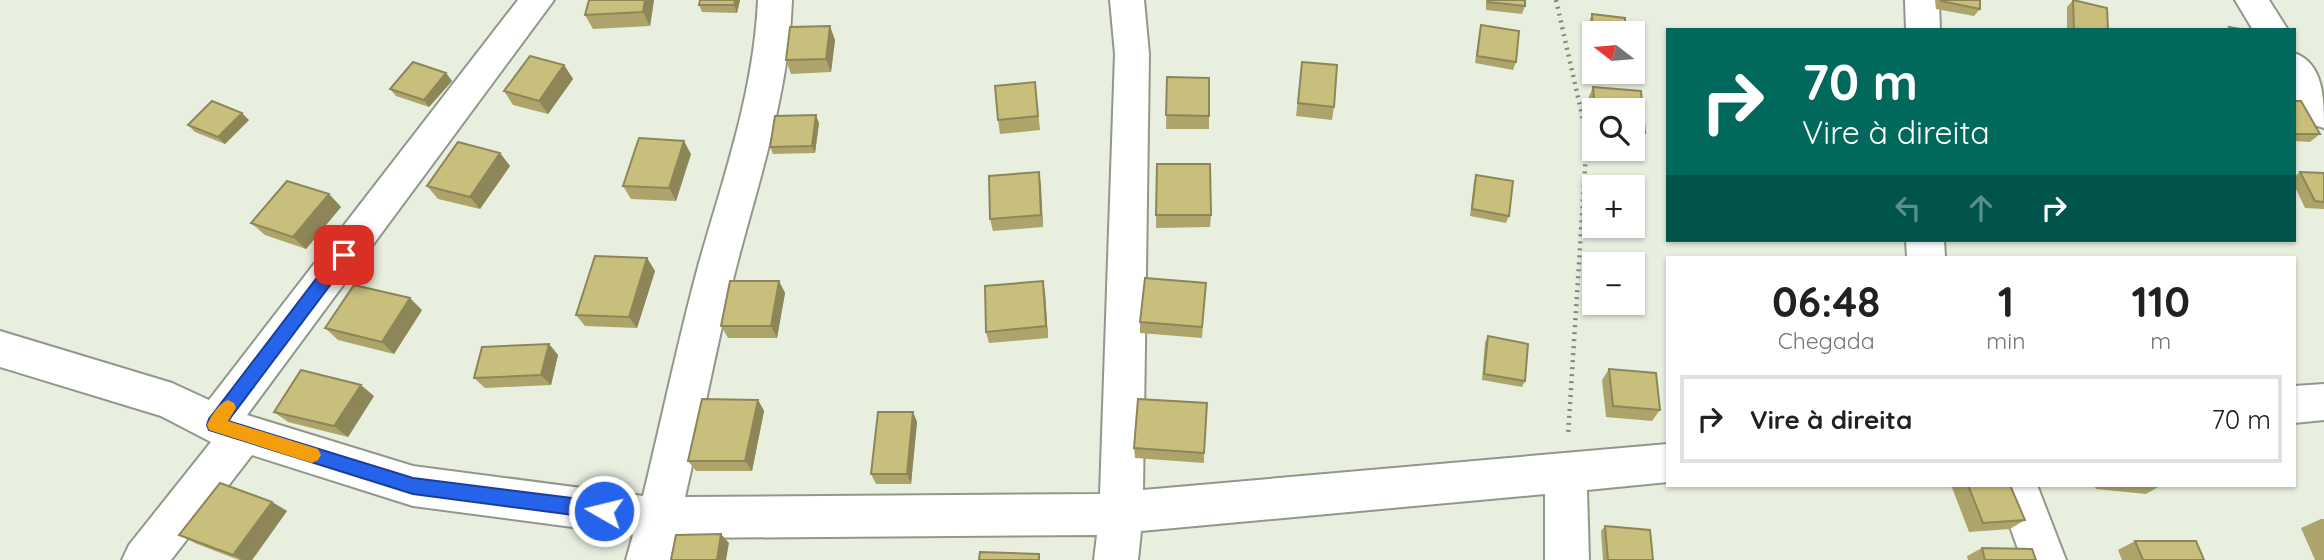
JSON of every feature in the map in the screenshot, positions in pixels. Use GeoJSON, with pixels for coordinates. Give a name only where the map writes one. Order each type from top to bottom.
{"type":"FeatureCollection","features":[{"type":"Feature","properties":{"kind":"street"},"geometry":{"type":"LineString","coordinates":[[144,560],[230,429],[537,0]]}},
{"type":"Feature","properties":{"kind":"street"},"geometry":{"type":"LineString","coordinates":[[648,560],[717,266],[758,121],[775,21],[775,0]]}},
{"type":"Feature","properties":{"kind":"street"},"geometry":{"type":"LineString","coordinates":[[1116,560],[1121,513],[1132,54],[1127,0]]}},
{"type":"Feature","properties":{"kind":"street"},"geometry":{"type":"LineString","coordinates":[[1923,0],[1923,28]]}},
{"type":"Feature","properties":{"kind":"street"},"geometry":{"type":"LineString","coordinates":[[2252,0],[2270,28]]}},
{"type":"Feature","properties":{"kind":"street"},"geometry":{"type":"LineString","coordinates":[[2296,69],[2324,114]]}},
{"type":"Feature","properties":{"kind":"street"},"geometry":{"type":"LineString","coordinates":[[0,349],[172,401],[230,429],[413,486],[659,518],[1080,516],[1666,463]]}},
{"type":"Feature","properties":{"kind":"street"},"geometry":{"type":"LineString","coordinates":[[2296,405],[2324,402]]}},
{"type":"Feature","properties":{"kind":"street"},"geometry":{"type":"LineString","coordinates":[[1566,472],[1567,560]]}},
{"type":"Feature","properties":{"kind":"street"},"geometry":{"type":"LineString","coordinates":[[2017,487],[2043,560]]}},
{"type":"Feature","properties":{"kind":"path"},"geometry":{"type":"LineString","coordinates":[[1556,0],[1587,137],[1566,472]]}},
{"type":"Feature","properties":{"kind":"building"},"geometry":{"type":"Polygon","coordinates":[[[589,0],[645,0],[643,12],[585,15],[589,0]]]}},
{"type":"Feature","properties":{"kind":"building"},"geometry":{"type":"Polygon","coordinates":[[[700,0],[735,0],[734,5],[699,5],[700,0]]]}},
{"type":"Feature","properties":{"kind":"building"},"geometry":{"type":"Polygon","coordinates":[[[1525,0],[1525,6],[1488,2],[1525,0]]]}},
{"type":"Feature","properties":{"kind":"building"},"geometry":{"type":"Polygon","coordinates":[[[1980,0],[1980,9],[1941,1],[1980,0]]]}},
{"type":"Feature","properties":{"kind":"building"},"geometry":{"type":"Polygon","coordinates":[[[2073,0],[2107,8],[2108,28],[2074,28],[2073,0]]]}},
{"type":"Feature","properties":{"kind":"building"},"geometry":{"type":"Polygon","coordinates":[[[1592,14],[1625,18],[1625,21],[1592,21],[1592,14]]]}},
{"type":"Feature","properties":{"kind":"building"},"geometry":{"type":"Polygon","coordinates":[[[1481,25],[1519,31],[1516,62],[1477,56],[1481,25]]]}},
{"type":"Feature","properties":{"kind":"building"},"geometry":{"type":"Polygon","coordinates":[[[830,26],[826,59],[786,60],[790,27],[830,26]]]}},
{"type":"Feature","properties":{"kind":"building"},"geometry":{"type":"Polygon","coordinates":[[[530,56],[564,65],[539,101],[504,91],[530,56]]]}},
{"type":"Feature","properties":{"kind":"building"},"geometry":{"type":"Polygon","coordinates":[[[413,62],[446,73],[424,100],[390,89],[413,62]]]}},
{"type":"Feature","properties":{"kind":"building"},"geometry":{"type":"Polygon","coordinates":[[[1302,62],[1337,65],[1334,107],[1298,103],[1302,62]]]}},
{"type":"Feature","properties":{"kind":"building"},"geometry":{"type":"Polygon","coordinates":[[[1167,77],[1209,78],[1209,116],[1166,115],[1167,77]]]}},
{"type":"Feature","properties":{"kind":"building"},"geometry":{"type":"Polygon","coordinates":[[[1035,82],[1038,116],[998,120],[995,86],[1035,82]]]}},
{"type":"Feature","properties":{"kind":"building"},"geometry":{"type":"Polygon","coordinates":[[[1593,87],[1641,91],[1642,98],[1594,98],[1593,87]]]}},
{"type":"Feature","properties":{"kind":"building"},"geometry":{"type":"Polygon","coordinates":[[[212,101],[242,113],[218,137],[188,125],[212,101]]]}},
{"type":"Feature","properties":{"kind":"building"},"geometry":{"type":"Polygon","coordinates":[[[2296,101],[2301,101],[2320,134],[2296,134],[2296,101]]]}},
{"type":"Feature","properties":{"kind":"building"},"geometry":{"type":"Polygon","coordinates":[[[816,115],[812,146],[770,147],[775,116],[816,115]]]}},
{"type":"Feature","properties":{"kind":"building"},"geometry":{"type":"Polygon","coordinates":[[[639,138],[684,141],[669,188],[623,186],[639,138]]]}},
{"type":"Feature","properties":{"kind":"building"},"geometry":{"type":"Polygon","coordinates":[[[458,142],[500,153],[470,197],[427,186],[458,142]]]}},
{"type":"Feature","properties":{"kind":"building"},"geometry":{"type":"Polygon","coordinates":[[[1157,164],[1210,164],[1211,215],[1156,215],[1157,164]]]}},
{"type":"Feature","properties":{"kind":"building"},"geometry":{"type":"Polygon","coordinates":[[[1039,172],[1041,215],[990,219],[989,176],[1039,172]]]}},
{"type":"Feature","properties":{"kind":"building"},"geometry":{"type":"Polygon","coordinates":[[[2300,172],[2324,173],[2324,202],[2315,201],[2300,172]]]}},
{"type":"Feature","properties":{"kind":"building"},"geometry":{"type":"Polygon","coordinates":[[[1476,175],[1513,181],[1509,216],[1472,209],[1476,175]]]}},
{"type":"Feature","properties":{"kind":"building"},"geometry":{"type":"Polygon","coordinates":[[[287,181],[329,194],[293,237],[251,223],[287,181]]]}},
{"type":"Feature","properties":{"kind":"building"},"geometry":{"type":"Polygon","coordinates":[[[595,256],[647,258],[629,317],[576,315],[595,256]]]}},
{"type":"Feature","properties":{"kind":"building"},"geometry":{"type":"Polygon","coordinates":[[[1145,278],[1206,283],[1202,327],[1140,322],[1145,278]]]}},
{"type":"Feature","properties":{"kind":"building"},"geometry":{"type":"Polygon","coordinates":[[[730,281],[779,281],[771,326],[721,326],[730,281]]]}},
{"type":"Feature","properties":{"kind":"building"},"geometry":{"type":"Polygon","coordinates":[[[1043,281],[1046,326],[986,332],[985,286],[1043,281]]]}},
{"type":"Feature","properties":{"kind":"building"},"geometry":{"type":"Polygon","coordinates":[[[354,285],[410,298],[382,342],[325,328],[354,285]]]}},
{"type":"Feature","properties":{"kind":"building"},"geometry":{"type":"Polygon","coordinates":[[[1488,336],[1528,344],[1525,381],[1484,374],[1488,336]]]}},
{"type":"Feature","properties":{"kind":"building"},"geometry":{"type":"Polygon","coordinates":[[[549,344],[541,375],[474,378],[482,347],[549,344]]]}},
{"type":"Feature","properties":{"kind":"building"},"geometry":{"type":"Polygon","coordinates":[[[1609,369],[1656,373],[1660,410],[1613,406],[1609,369]]]}},
{"type":"Feature","properties":{"kind":"building"},"geometry":{"type":"Polygon","coordinates":[[[301,370],[361,385],[334,426],[274,412],[301,370]]]}},
{"type":"Feature","properties":{"kind":"building"},"geometry":{"type":"Polygon","coordinates":[[[702,399],[758,400],[745,461],[688,461],[702,399]]]}},
{"type":"Feature","properties":{"kind":"building"},"geometry":{"type":"Polygon","coordinates":[[[1138,399],[1207,403],[1204,453],[1134,448],[1138,399]]]}},
{"type":"Feature","properties":{"kind":"building"},"geometry":{"type":"Polygon","coordinates":[[[878,412],[913,412],[907,474],[871,474],[878,412]]]}},
{"type":"Feature","properties":{"kind":"building"},"geometry":{"type":"Polygon","coordinates":[[[220,483],[272,502],[233,555],[179,535],[220,483]]]}},
{"type":"Feature","properties":{"kind":"building"},"geometry":{"type":"Polygon","coordinates":[[[1969,487],[2011,487],[2025,520],[1983,523],[1969,487]]]}},
{"type":"Feature","properties":{"kind":"building"},"geometry":{"type":"Polygon","coordinates":[[[1605,526],[1650,530],[1653,560],[1608,560],[1605,526]]]}},
{"type":"Feature","properties":{"kind":"building"},"geometry":{"type":"Polygon","coordinates":[[[721,534],[717,560],[671,560],[676,535],[721,534]]]}},
{"type":"Feature","properties":{"kind":"building"},"geometry":{"type":"Polygon","coordinates":[[[2135,541],[2196,541],[2204,560],[2143,560],[2135,541]]]}},
{"type":"Feature","properties":{"kind":"building"},"geometry":{"type":"Polygon","coordinates":[[[1982,548],[2032,549],[2036,560],[1985,560],[1982,548]]]}},
{"type":"Feature","properties":{"kind":"building"},"geometry":{"type":"Polygon","coordinates":[[[980,552],[1039,554],[1039,560],[979,560],[980,552]]]}},
{"type":"Feature","properties":{"kind":"slow traffic"},"geometry":{"type":"LineString","coordinates":[[228,408],[215,425],[312,455]]}},
{"type":"Feature","properties":{"kind":"route"},"geometry":{"type":"LineString","coordinates":[[344,255],[215,425],[413,486],[604,511]]}}]}
